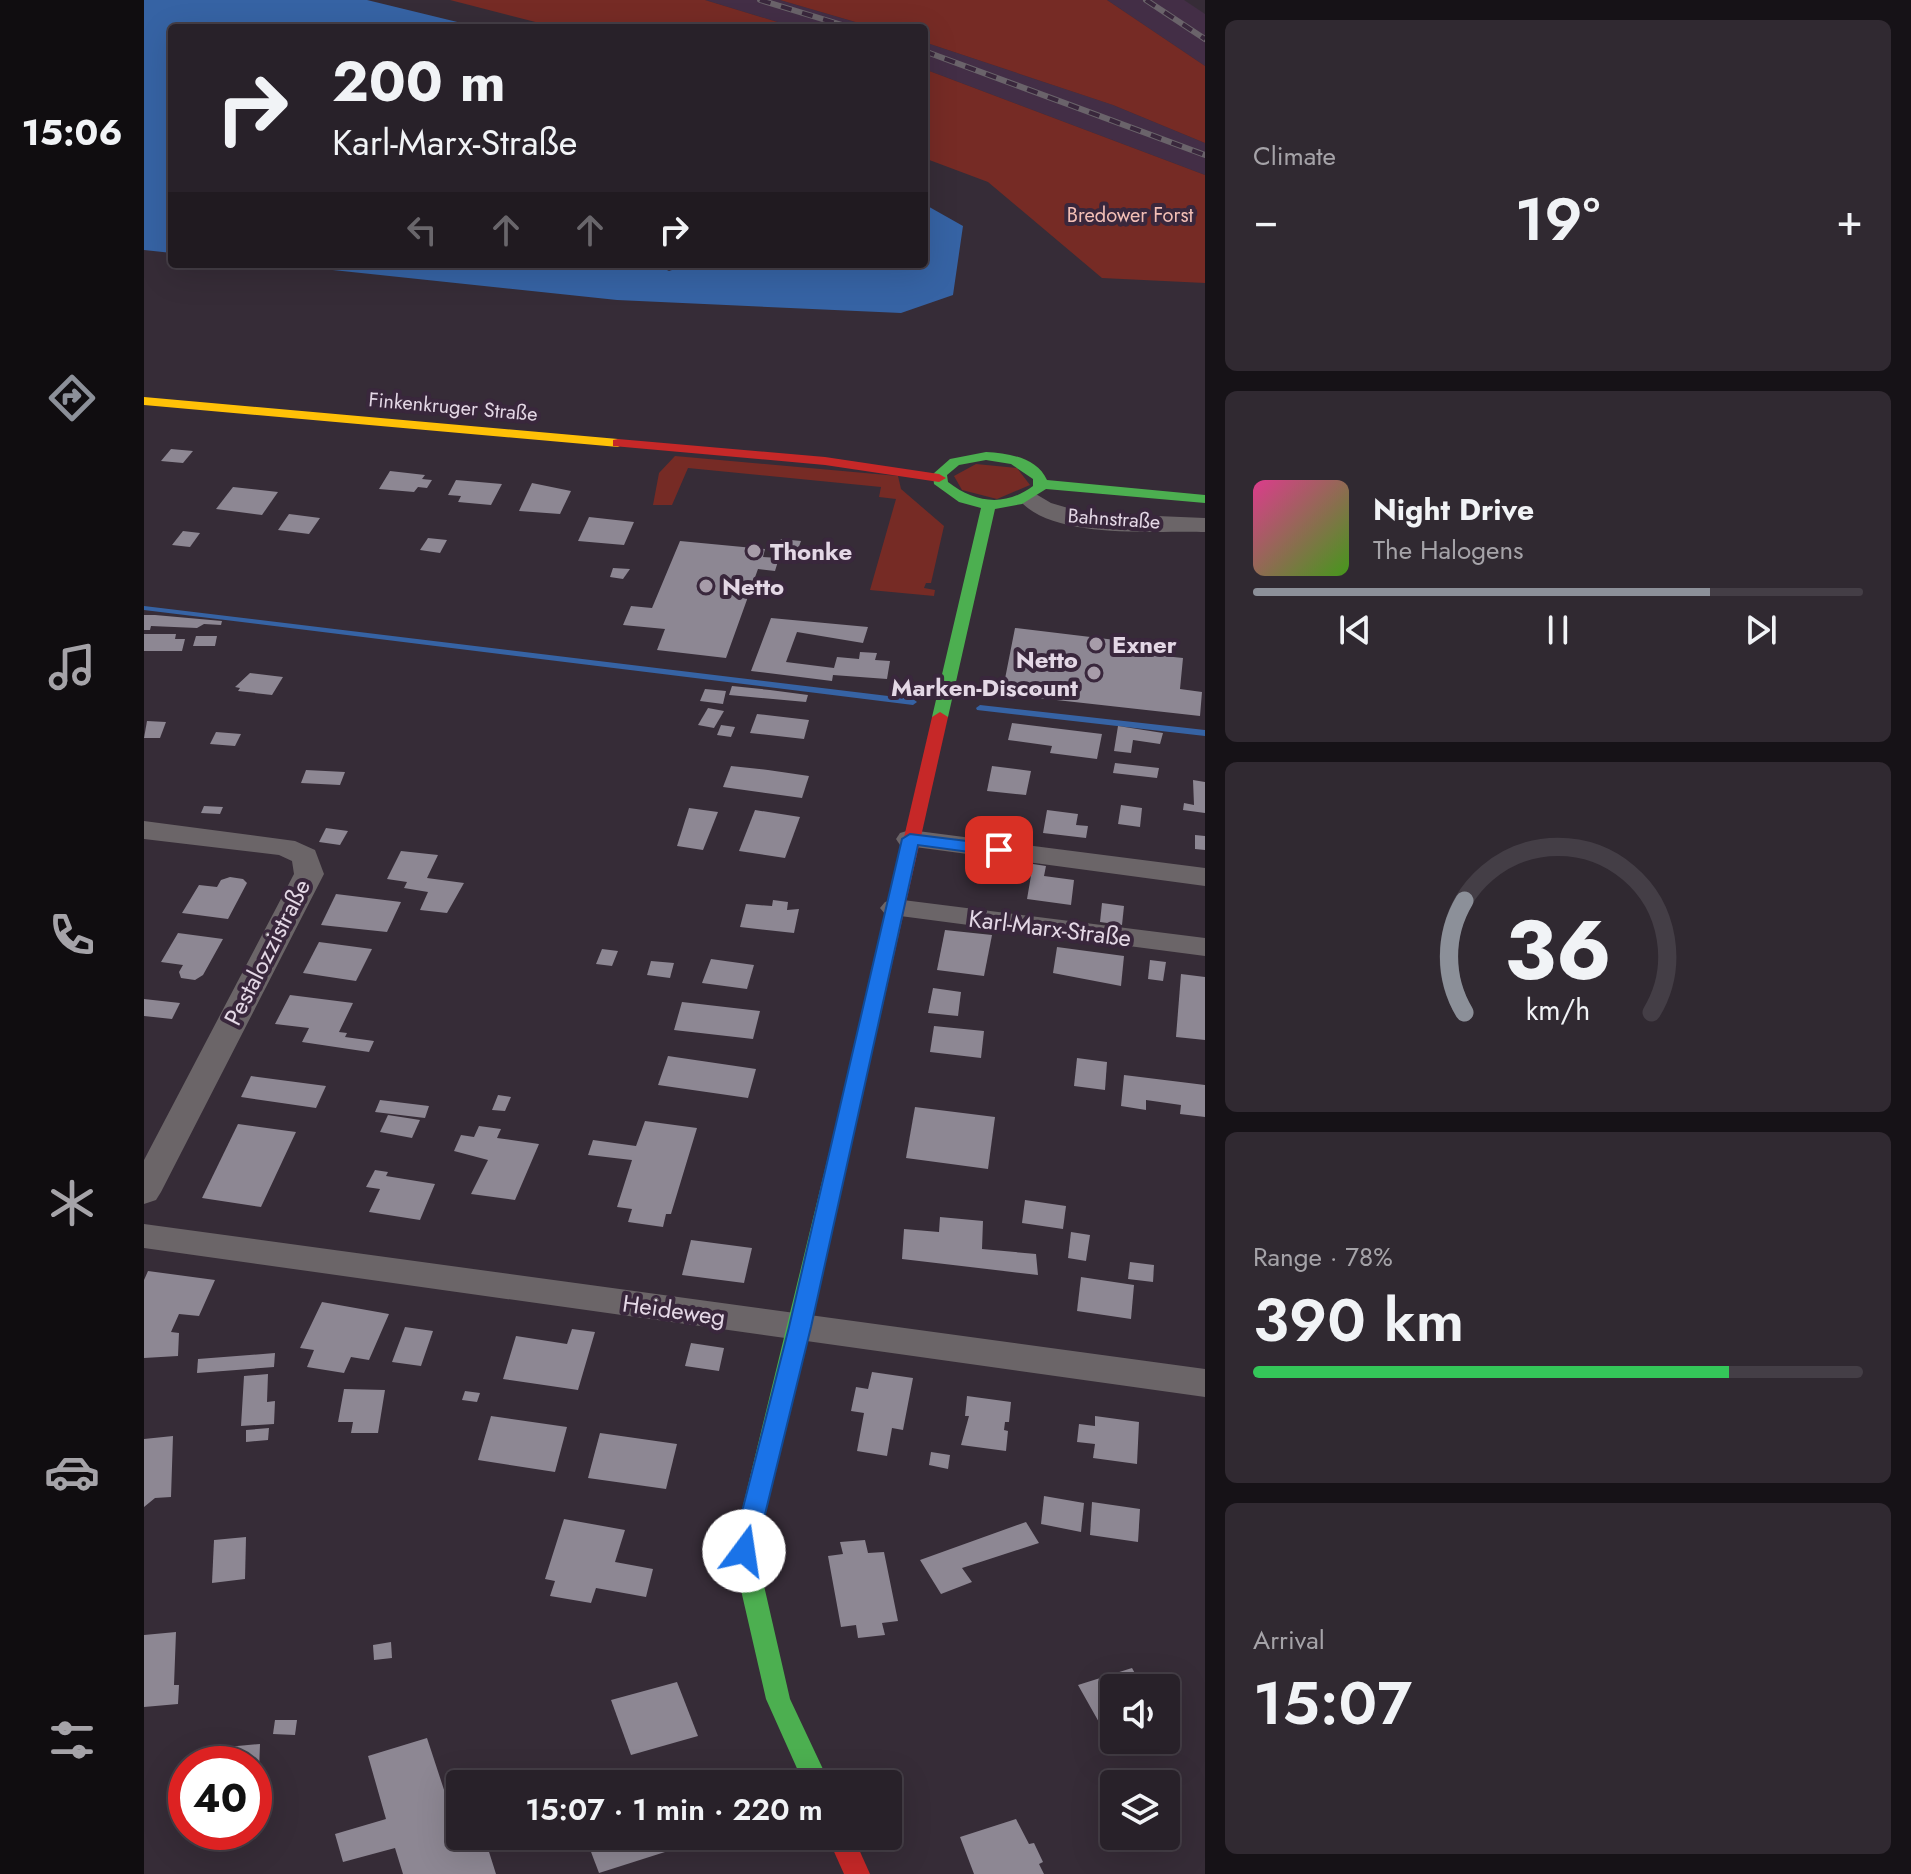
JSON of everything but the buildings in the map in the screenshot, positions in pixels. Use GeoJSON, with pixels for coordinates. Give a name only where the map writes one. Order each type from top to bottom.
{"type":"FeatureCollection","features":[{"type":"Feature","properties":{"kind":"street","name":"Finkenkruger Straße"},"geometry":{"type":"LineString","coordinates":[[144,401],[758,456],[830,451],[945,471],[976,457],[1008,459],[1036,472],[1035,490]]}},
{"type":"Feature","properties":{"kind":"street"},"geometry":{"type":"LineString","coordinates":[[945,471],[946,490],[989,504],[1035,490],[1205,499]]}},
{"type":"Feature","properties":{"kind":"street","name":"Bahnstraße"},"geometry":{"type":"LineString","coordinates":[[1035,490],[1038,508],[1063,518],[1204,525]]}},
{"type":"Feature","properties":{"kind":"street"},"geometry":{"type":"LineString","coordinates":[[811,1770],[778,1699],[744,1551],[800,1327],[989,504]]}},
{"type":"Feature","properties":{"kind":"street","name":"Pestalozzistraße"},"geometry":{"type":"LineString","coordinates":[[144,830],[285,847],[305,856],[309,874],[144,1192]]}},
{"type":"Feature","properties":{"kind":"street"},"geometry":{"type":"LineString","coordinates":[[910,839],[1205,877]]}},
{"type":"Feature","properties":{"kind":"street","name":"Karl-Marx-Straße"},"geometry":{"type":"LineString","coordinates":[[895,908],[1205,947]]}},
{"type":"Feature","properties":{"kind":"street","name":"Heideweg"},"geometry":{"type":"LineString","coordinates":[[144,1236],[1205,1383]]}},
{"type":"Feature","properties":{"kind":"street"},"geometry":{"type":"LineString","coordinates":[[846,1850],[857,1874]]}},
{"type":"Feature","properties":{"kind":"shaded area"},"geometry":{"type":"Polygon","coordinates":[[[705,0],[780,0],[862,24],[784,24],[705,0]]]}},
{"type":"Feature","properties":{"kind":"shaded area"},"geometry":{"type":"Polygon","coordinates":[[[1107,0],[1184,0],[1205,14],[1205,66],[1107,0]]]}},
{"type":"Feature","properties":{"kind":"shaded area"},"geometry":{"type":"Polygon","coordinates":[[[928,43],[1113,105],[1205,143],[1205,175],[928,71],[928,43]]]}},
{"type":"Feature","properties":{"kind":"green space"},"geometry":{"type":"Polygon","coordinates":[[[450,0],[705,0],[784,24],[543,24],[450,0]]]}},
{"type":"Feature","properties":{"kind":"green space","name":"Bredower Forst"},"geometry":{"type":"Polygon","coordinates":[[[780,0],[1107,0],[1205,66],[1205,143],[1113,105],[928,43],[928,24],[862,24],[780,0]]]}},
{"type":"Feature","properties":{"kind":"green space","name":"Bredower Forst"},"geometry":{"type":"Polygon","coordinates":[[[928,71],[1205,175],[1205,283],[1102,278],[988,182],[928,160],[928,71]]]}},
{"type":"Feature","properties":{"kind":"green space"},"geometry":{"type":"Polygon","coordinates":[[[675,456],[898,476],[901,489],[944,526],[931,583],[926,583],[924,588],[935,590],[934,596],[870,590],[896,499],[879,497],[881,487],[688,468],[672,505],[653,505],[659,473],[675,456]]]}},
{"type":"Feature","properties":{"kind":"green space"},"geometry":{"type":"Polygon","coordinates":[[[976,464],[1017,468],[1030,485],[997,499],[962,490],[954,476],[976,464]]]}},
{"type":"Feature","properties":{"kind":"water"},"geometry":{"type":"Polygon","coordinates":[[[144,0],[367,0],[466,24],[168,24],[168,253],[144,250],[144,0]]]}},
{"type":"Feature","properties":{"kind":"water"},"geometry":{"type":"Polygon","coordinates":[[[928,206],[963,226],[953,295],[901,313],[617,300],[314,268],[663,268],[669,271],[678,268],[928,268],[928,206]]]}},
{"type":"Feature","properties":{"kind":"waterway"},"geometry":{"type":"LineString","coordinates":[[144,608],[913,702]]}},
{"type":"Feature","properties":{"kind":"waterway"},"geometry":{"type":"LineString","coordinates":[[980,708],[1205,733]]}},
{"type":"Feature","properties":{"kind":"railway"},"geometry":{"type":"LineString","coordinates":[[760,0],[839,24]]}},
{"type":"Feature","properties":{"kind":"railway"},"geometry":{"type":"LineString","coordinates":[[1146,0],[1205,39]]}},
{"type":"Feature","properties":{"kind":"railway"},"geometry":{"type":"LineString","coordinates":[[928,52],[1205,155]]}},
{"type":"Feature","properties":{"kind":"traffic: fast"},"geometry":{"type":"LineString","coordinates":[[986,456],[1022,464],[1040,478],[1040,487],[1017,501],[990,505],[964,499],[941,484],[940,474],[955,462],[986,456]]}},
{"type":"Feature","properties":{"kind":"traffic: fast"},"geometry":{"type":"LineString","coordinates":[[1041,484],[1205,499]]}},
{"type":"Feature","properties":{"kind":"traffic: fast"},"geometry":{"type":"LineString","coordinates":[[940,717],[989,504]]}},
{"type":"Feature","properties":{"kind":"traffic: fast"},"geometry":{"type":"LineString","coordinates":[[811,1770],[778,1699],[744,1551],[873,1009]]}},
{"type":"Feature","properties":{"kind":"traffic: slow"},"geometry":{"type":"LineString","coordinates":[[144,401],[618,443]]}},
{"type":"Feature","properties":{"kind":"traffic: jam"},"geometry":{"type":"LineString","coordinates":[[618,443],[825,461],[939,478]]}},
{"type":"Feature","properties":{"kind":"traffic: jam"},"geometry":{"type":"LineString","coordinates":[[873,1009],[940,717]]}},
{"type":"Feature","properties":{"kind":"traffic: jam"},"geometry":{"type":"LineString","coordinates":[[846,1850],[857,1874]]}},
{"type":"Feature","properties":{"kind":"place","name":"Thonke"},"geometry":{"type":"Point","coordinates":[754,551]}},
{"type":"Feature","properties":{"kind":"place","name":"Netto"},"geometry":{"type":"Point","coordinates":[706,586]}},
{"type":"Feature","properties":{"kind":"place","name":"Exner"},"geometry":{"type":"Point","coordinates":[1096,644]}},
{"type":"Feature","properties":{"kind":"place","name":"Netto Marken-Discount"},"geometry":{"type":"Point","coordinates":[1094,673]}},
{"type":"Feature","properties":{"kind":"route"},"geometry":{"type":"LineString","coordinates":[[744,1551],[800,1327],[910,839],[999,850]]}}]}
